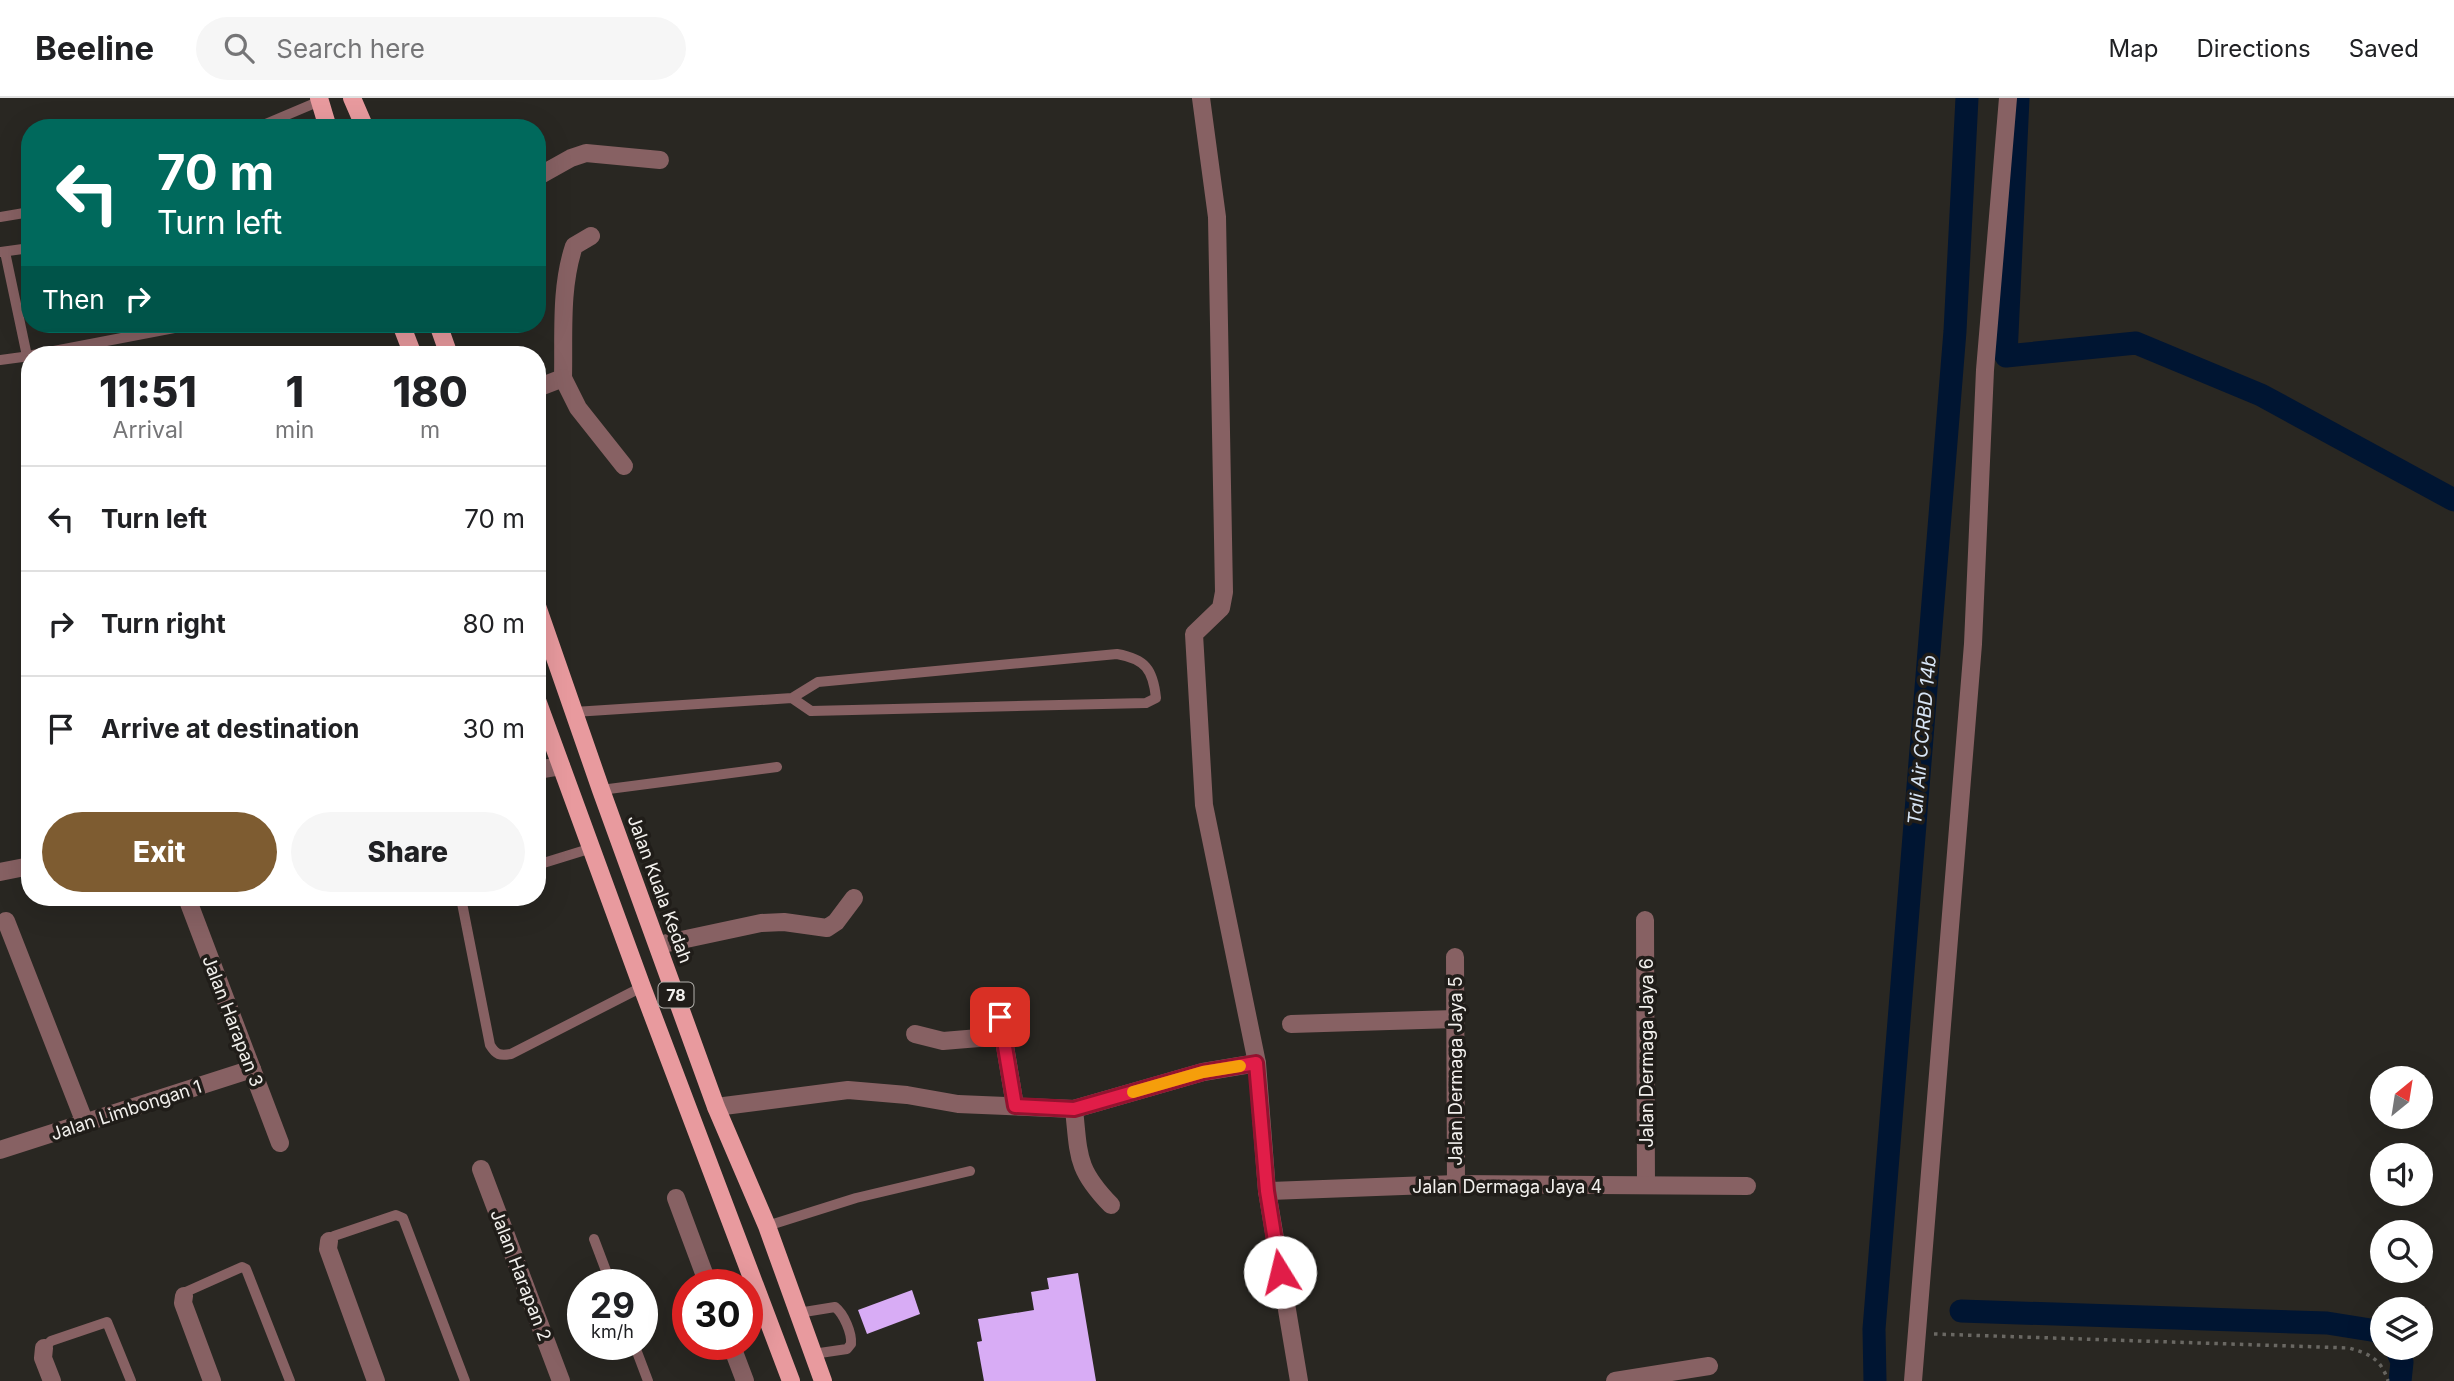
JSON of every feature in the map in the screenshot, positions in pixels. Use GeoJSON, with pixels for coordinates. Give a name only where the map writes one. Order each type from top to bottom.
{"type":"FeatureCollection","features":[{"type":"Feature","properties":{"kind":"main road"},"geometry":{"type":"LineString","coordinates":[[352,98],[361,119]]}},
{"type":"Feature","properties":{"kind":"main road"},"geometry":{"type":"LineString","coordinates":[[319,99],[325,119]]}},
{"type":"Feature","properties":{"kind":"main road","name":"Jalan Kuala Kedah"},"geometry":{"type":"LineString","coordinates":[[546,632],[716,1107],[766,1226],[823,1381]]}},
{"type":"Feature","properties":{"kind":"main road","name":"78"},"geometry":{"type":"LineString","coordinates":[[546,725],[791,1381]]}},
{"type":"Feature","properties":{"kind":"main road"},"geometry":{"type":"LineString","coordinates":[[746,1260],[748,1240],[766,1226]]}},
{"type":"Feature","properties":{"kind":"street"},"geometry":{"type":"LineString","coordinates":[[1201,98],[1217,217],[1224,592],[1217,612],[1201,624],[1194,634],[1198,733],[1204,805],[1256,1063],[1267,1191],[1299,1381]]}},
{"type":"Feature","properties":{"kind":"street"},"geometry":{"type":"LineString","coordinates":[[1913,1381],[1973,644],[1985,370],[2008,98]]}},
{"type":"Feature","properties":{"kind":"street"},"geometry":{"type":"LineString","coordinates":[[546,172],[586,153],[660,160]]}},
{"type":"Feature","properties":{"kind":"street"},"geometry":{"type":"LineString","coordinates":[[591,236],[574,246],[568,263],[563,378],[578,408],[624,466]]}},
{"type":"Feature","properties":{"kind":"street"},"geometry":{"type":"LineString","coordinates":[[546,385],[563,378]]}},
{"type":"Feature","properties":{"kind":"street"},"geometry":{"type":"LineString","coordinates":[[546,768],[561,766]]}},
{"type":"Feature","properties":{"kind":"street"},"geometry":{"type":"LineString","coordinates":[[0,872],[21,868]]}},
{"type":"Feature","properties":{"kind":"street"},"geometry":{"type":"LineString","coordinates":[[658,945],[761,923],[784,922],[827,928],[834,925],[854,898]]}},
{"type":"Feature","properties":{"kind":"street","name":"Jalan Harapan 3"},"geometry":{"type":"LineString","coordinates":[[190,906],[280,1143]]}},
{"type":"Feature","properties":{"kind":"street","name":"Jalan Dermaga Jaya 6"},"geometry":{"type":"LineString","coordinates":[[1645,920],[1646,1185]]}},
{"type":"Feature","properties":{"kind":"street"},"geometry":{"type":"LineString","coordinates":[[6,921],[85,1123]]}},
{"type":"Feature","properties":{"kind":"street","name":"Jalan Dermaga Jaya 5"},"geometry":{"type":"LineString","coordinates":[[1455,957],[1456,1185]]}},
{"type":"Feature","properties":{"kind":"street"},"geometry":{"type":"LineString","coordinates":[[997,999],[1015,1106]]}},
{"type":"Feature","properties":{"kind":"street"},"geometry":{"type":"LineString","coordinates":[[1291,1024],[1455,1019]]}},
{"type":"Feature","properties":{"kind":"street"},"geometry":{"type":"LineString","coordinates":[[915,1034],[943,1041],[1003,1036]]}},
{"type":"Feature","properties":{"kind":"street"},"geometry":{"type":"LineString","coordinates":[[716,1107],[848,1090],[907,1095],[958,1104],[1074,1109],[1203,1072],[1256,1063]]}},
{"type":"Feature","properties":{"kind":"street","name":"Jalan Limbongan 1"},"geometry":{"type":"LineString","coordinates":[[0,1150],[252,1069]]}},
{"type":"Feature","properties":{"kind":"street"},"geometry":{"type":"LineString","coordinates":[[1074,1109],[1079,1160],[1083,1172],[1111,1205]]}},
{"type":"Feature","properties":{"kind":"street","name":"Jalan Harapan 2"},"geometry":{"type":"LineString","coordinates":[[481,1169],[561,1381]]}},
{"type":"Feature","properties":{"kind":"street","name":"Jalan Dermaga Jaya 4"},"geometry":{"type":"LineString","coordinates":[[1267,1191],[1456,1185],[1747,1186]]}},
{"type":"Feature","properties":{"kind":"street"},"geometry":{"type":"LineString","coordinates":[[676,1198],[702,1269]]}},
{"type":"Feature","properties":{"kind":"street"},"geometry":{"type":"LineString","coordinates":[[329,1241],[328,1249],[376,1381]]}},
{"type":"Feature","properties":{"kind":"street"},"geometry":{"type":"LineString","coordinates":[[184,1296],[183,1303],[212,1381]]}},
{"type":"Feature","properties":{"kind":"street"},"geometry":{"type":"LineString","coordinates":[[44,1349],[43,1358],[52,1381]]}},
{"type":"Feature","properties":{"kind":"street"},"geometry":{"type":"LineString","coordinates":[[737,1360],[745,1381]]}},
{"type":"Feature","properties":{"kind":"street"},"geometry":{"type":"LineString","coordinates":[[1615,1381],[1709,1366]]}},
{"type":"Feature","properties":{"kind":"lane"},"geometry":{"type":"LineString","coordinates":[[276,119],[319,99]]}},
{"type":"Feature","properties":{"kind":"lane"},"geometry":{"type":"LineString","coordinates":[[0,217],[21,214]]}},
{"type":"Feature","properties":{"kind":"lane"},"geometry":{"type":"LineString","coordinates":[[21,249],[3,252],[21,321]]}},
{"type":"Feature","properties":{"kind":"lane"},"geometry":{"type":"LineString","coordinates":[[82,346],[149,333]]}},
{"type":"Feature","properties":{"kind":"lane"},"geometry":{"type":"LineString","coordinates":[[0,360],[21,357]]}},
{"type":"Feature","properties":{"kind":"lane"},"geometry":{"type":"LineString","coordinates":[[574,712],[792,698],[818,682],[1117,654],[1133,657],[1144,663],[1154,683],[1156,698],[1146,704],[811,711],[792,698]]}},
{"type":"Feature","properties":{"kind":"lane"},"geometry":{"type":"LineString","coordinates":[[601,790],[777,767]]}},
{"type":"Feature","properties":{"kind":"lane"},"geometry":{"type":"LineString","coordinates":[[546,862],[592,848]]}},
{"type":"Feature","properties":{"kind":"lane"},"geometry":{"type":"LineString","coordinates":[[463,906],[490,1045],[494,1053],[501,1056],[511,1054],[642,987]]}},
{"type":"Feature","properties":{"kind":"lane"},"geometry":{"type":"LineString","coordinates":[[766,1226],[856,1198],[970,1171]]}},
{"type":"Feature","properties":{"kind":"lane"},"geometry":{"type":"LineString","coordinates":[[329,1241],[334,1236],[396,1216],[403,1218],[465,1381]]}},
{"type":"Feature","properties":{"kind":"lane"},"geometry":{"type":"LineString","coordinates":[[594,1239],[605,1269]]}},
{"type":"Feature","properties":{"kind":"lane"},"geometry":{"type":"LineString","coordinates":[[184,1296],[188,1291],[242,1267],[246,1269],[290,1381]]}},
{"type":"Feature","properties":{"kind":"lane"},"geometry":{"type":"LineString","coordinates":[[798,1313],[835,1307],[840,1310],[852,1338],[847,1349],[813,1354]]}},
{"type":"Feature","properties":{"kind":"lane"},"geometry":{"type":"LineString","coordinates":[[44,1349],[51,1341],[107,1322],[131,1381]]}},
{"type":"Feature","properties":{"kind":"lane"},"geometry":{"type":"LineString","coordinates":[[640,1360],[648,1381]]}},
{"type":"Feature","properties":{"kind":"path"},"geometry":{"type":"LineString","coordinates":[[1919,1333],[2349,1348],[2369,1353],[2381,1363],[2388,1381]]}},
{"type":"Feature","properties":{"kind":"building"},"geometry":{"type":"Polygon","coordinates":[[[1078,1273],[1096,1381],[984,1381],[977,1342],[982,1341],[978,1319],[1034,1310],[1031,1292],[1049,1289],[1047,1278],[1078,1273]]]}},
{"type":"Feature","properties":{"kind":"building"},"geometry":{"type":"Polygon","coordinates":[[[912,1290],[920,1314],[867,1334],[858,1310],[912,1290]]]}},
{"type":"Feature","properties":{"kind":"waterway","name":"Tali Air CCRBD 14b"},"geometry":{"type":"LineString","coordinates":[[1875,1381],[1874,1329],[1955,331],[1967,98]]}},
{"type":"Feature","properties":{"kind":"waterway"},"geometry":{"type":"LineString","coordinates":[[2018,98],[2006,356],[2136,343],[2261,395],[2454,500]]}},
{"type":"Feature","properties":{"kind":"waterway"},"geometry":{"type":"LineString","coordinates":[[1961,1311],[2327,1323],[2370,1330]]}},
{"type":"Feature","properties":{"kind":"waterway"},"geometry":{"type":"LineString","coordinates":[[2400,1381],[2401,1360]]}},
{"type":"Feature","properties":{"kind":"slow traffic"},"geometry":{"type":"LineString","coordinates":[[1133,1092],[1203,1072],[1240,1066]]}},
{"type":"Feature","properties":{"kind":"route"},"geometry":{"type":"LineString","coordinates":[[1000,1017],[1015,1106],[1074,1109],[1203,1072],[1256,1063],[1267,1191],[1280,1272]]}}]}
